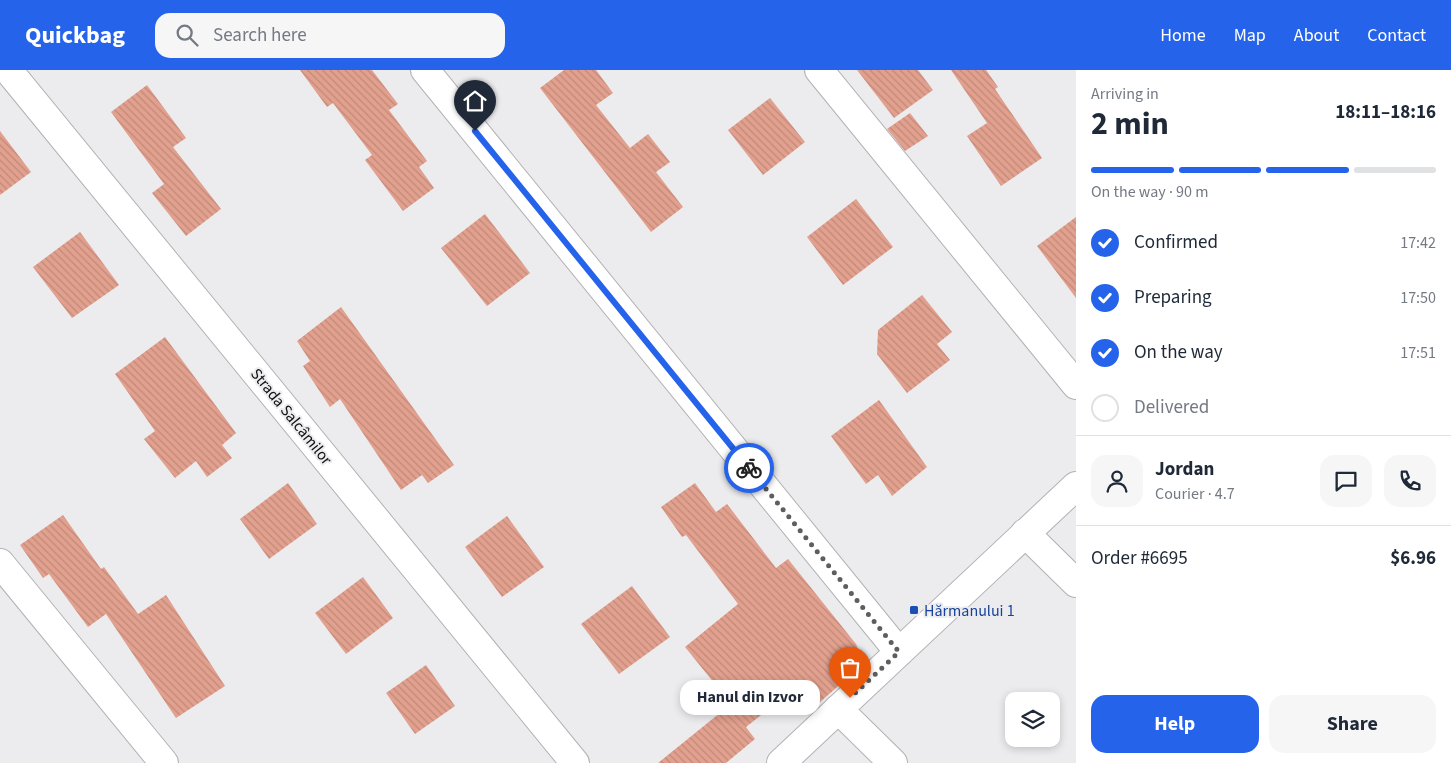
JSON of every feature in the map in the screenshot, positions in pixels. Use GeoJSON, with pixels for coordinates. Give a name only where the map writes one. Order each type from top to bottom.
{"type":"FeatureCollection","features":[{"type":"Feature","properties":{"kind":"street","name":"Strada Salcâmilor"},"geometry":{"type":"LineString","coordinates":[[8,70],[575,763]]}},
{"type":"Feature","properties":{"kind":"street"},"geometry":{"type":"LineString","coordinates":[[425,70],[899,652]]}},
{"type":"Feature","properties":{"kind":"street"},"geometry":{"type":"LineString","coordinates":[[819,70],[1076,385]]}},
{"type":"Feature","properties":{"kind":"street"},"geometry":{"type":"LineString","coordinates":[[781,763],[1076,486]]}},
{"type":"Feature","properties":{"kind":"street"},"geometry":{"type":"LineString","coordinates":[[1025,532],[1076,583]]}},
{"type":"Feature","properties":{"kind":"street"},"geometry":{"type":"LineString","coordinates":[[0,563],[164,763]]}},
{"type":"Feature","properties":{"kind":"street"},"geometry":{"type":"LineString","coordinates":[[838,709],[892,763]]}},
{"type":"Feature","properties":{"kind":"building"},"geometry":{"type":"Polygon","coordinates":[[[300,70],[372,70],[398,104],[389,110],[427,161],[419,167],[434,188],[403,211],[365,160],[372,155],[333,103],[327,107],[300,70]]]}},
{"type":"Feature","properties":{"kind":"building"},"geometry":{"type":"Polygon","coordinates":[[[564,70],[596,70],[613,93],[596,105],[630,148],[648,134],[670,162],[656,172],[683,207],[651,232],[540,88],[564,70]]]}},
{"type":"Feature","properties":{"kind":"building"},"geometry":{"type":"Polygon","coordinates":[[[857,70],[918,70],[933,90],[894,118],[857,70]]]}},
{"type":"Feature","properties":{"kind":"building"},"geometry":{"type":"Polygon","coordinates":[[[951,70],[986,70],[998,87],[995,89],[1042,158],[1001,186],[967,136],[987,123],[951,70]]]}},
{"type":"Feature","properties":{"kind":"building"},"geometry":{"type":"Polygon","coordinates":[[[147,85],[186,138],[173,147],[221,209],[186,236],[152,193],[164,184],[111,112],[147,85]]]}},
{"type":"Feature","properties":{"kind":"building"},"geometry":{"type":"Polygon","coordinates":[[[770,98],[805,142],[763,175],[728,130],[770,98]]]}},
{"type":"Feature","properties":{"kind":"building"},"geometry":{"type":"Polygon","coordinates":[[[910,113],[928,136],[905,151],[887,129],[910,113]]]}},
{"type":"Feature","properties":{"kind":"building"},"geometry":{"type":"Polygon","coordinates":[[[0,131],[31,172],[0,195],[0,131]]]}},
{"type":"Feature","properties":{"kind":"building"},"geometry":{"type":"Polygon","coordinates":[[[856,199],[893,247],[843,285],[807,237],[856,199]]]}},
{"type":"Feature","properties":{"kind":"building"},"geometry":{"type":"Polygon","coordinates":[[[485,214],[530,273],[487,306],[441,248],[485,214]]]}},
{"type":"Feature","properties":{"kind":"building"},"geometry":{"type":"Polygon","coordinates":[[[1076,217],[1076,298],[1037,246],[1076,217]]]}},
{"type":"Feature","properties":{"kind":"building"},"geometry":{"type":"Polygon","coordinates":[[[80,232],[119,285],[72,318],[33,267],[80,232]]]}},
{"type":"Feature","properties":{"kind":"building"},"geometry":{"type":"Polygon","coordinates":[[[922,295],[952,332],[937,344],[950,360],[907,393],[877,354],[878,330],[922,295]]]}},
{"type":"Feature","properties":{"kind":"building"},"geometry":{"type":"Polygon","coordinates":[[[341,307],[454,465],[428,483],[422,475],[401,490],[340,399],[330,407],[303,366],[310,361],[297,341],[341,307]]]}},
{"type":"Feature","properties":{"kind":"building"},"geometry":{"type":"Polygon","coordinates":[[[165,337],[236,433],[222,445],[232,458],[207,477],[196,461],[175,478],[144,439],[155,431],[115,374],[165,337]]]}},
{"type":"Feature","properties":{"kind":"building"},"geometry":{"type":"Polygon","coordinates":[[[879,400],[927,467],[892,496],[878,475],[866,484],[831,436],[879,400]]]}},
{"type":"Feature","properties":{"kind":"building"},"geometry":{"type":"Polygon","coordinates":[[[288,483],[317,524],[269,559],[240,519],[288,483]]]}},
{"type":"Feature","properties":{"kind":"building"},"geometry":{"type":"Polygon","coordinates":[[[695,483],[716,512],[727,504],[776,568],[788,559],[856,644],[860,653],[861,666],[819,703],[802,683],[746,727],[755,739],[726,763],[658,763],[731,704],[685,647],[738,604],[686,535],[682,537],[661,507],[695,483]]]}},
{"type":"Feature","properties":{"kind":"building"},"geometry":{"type":"Polygon","coordinates":[[[63,515],[101,569],[104,567],[138,614],[166,595],[225,686],[176,718],[106,614],[88,627],[49,574],[43,578],[20,545],[63,515]]]}},
{"type":"Feature","properties":{"kind":"building"},"geometry":{"type":"Polygon","coordinates":[[[507,516],[544,567],[502,597],[465,547],[507,516]]]}},
{"type":"Feature","properties":{"kind":"building"},"geometry":{"type":"Polygon","coordinates":[[[363,577],[393,618],[346,654],[315,613],[363,577]]]}},
{"type":"Feature","properties":{"kind":"building"},"geometry":{"type":"Polygon","coordinates":[[[632,586],[670,637],[619,674],[581,624],[632,586]]]}},
{"type":"Feature","properties":{"kind":"building"},"geometry":{"type":"Polygon","coordinates":[[[426,665],[455,706],[415,734],[386,693],[426,665]]]}},
{"type":"Feature","properties":{"kind":"way so far"},"geometry":{"type":"LineString","coordinates":[[749,468],[899,652],[850,698]]}},
{"type":"Feature","properties":{"kind":"place","name":"Hărmanului 1"},"geometry":{"type":"Point","coordinates":[914,610]}},
{"type":"Feature","properties":{"kind":"place","name":"Hanul din Izvor"},"geometry":{"type":"Point","coordinates":[850,698]}},
{"type":"Feature","properties":{"kind":"route"},"geometry":{"type":"LineString","coordinates":[[475,131],[749,468]]}}]}
